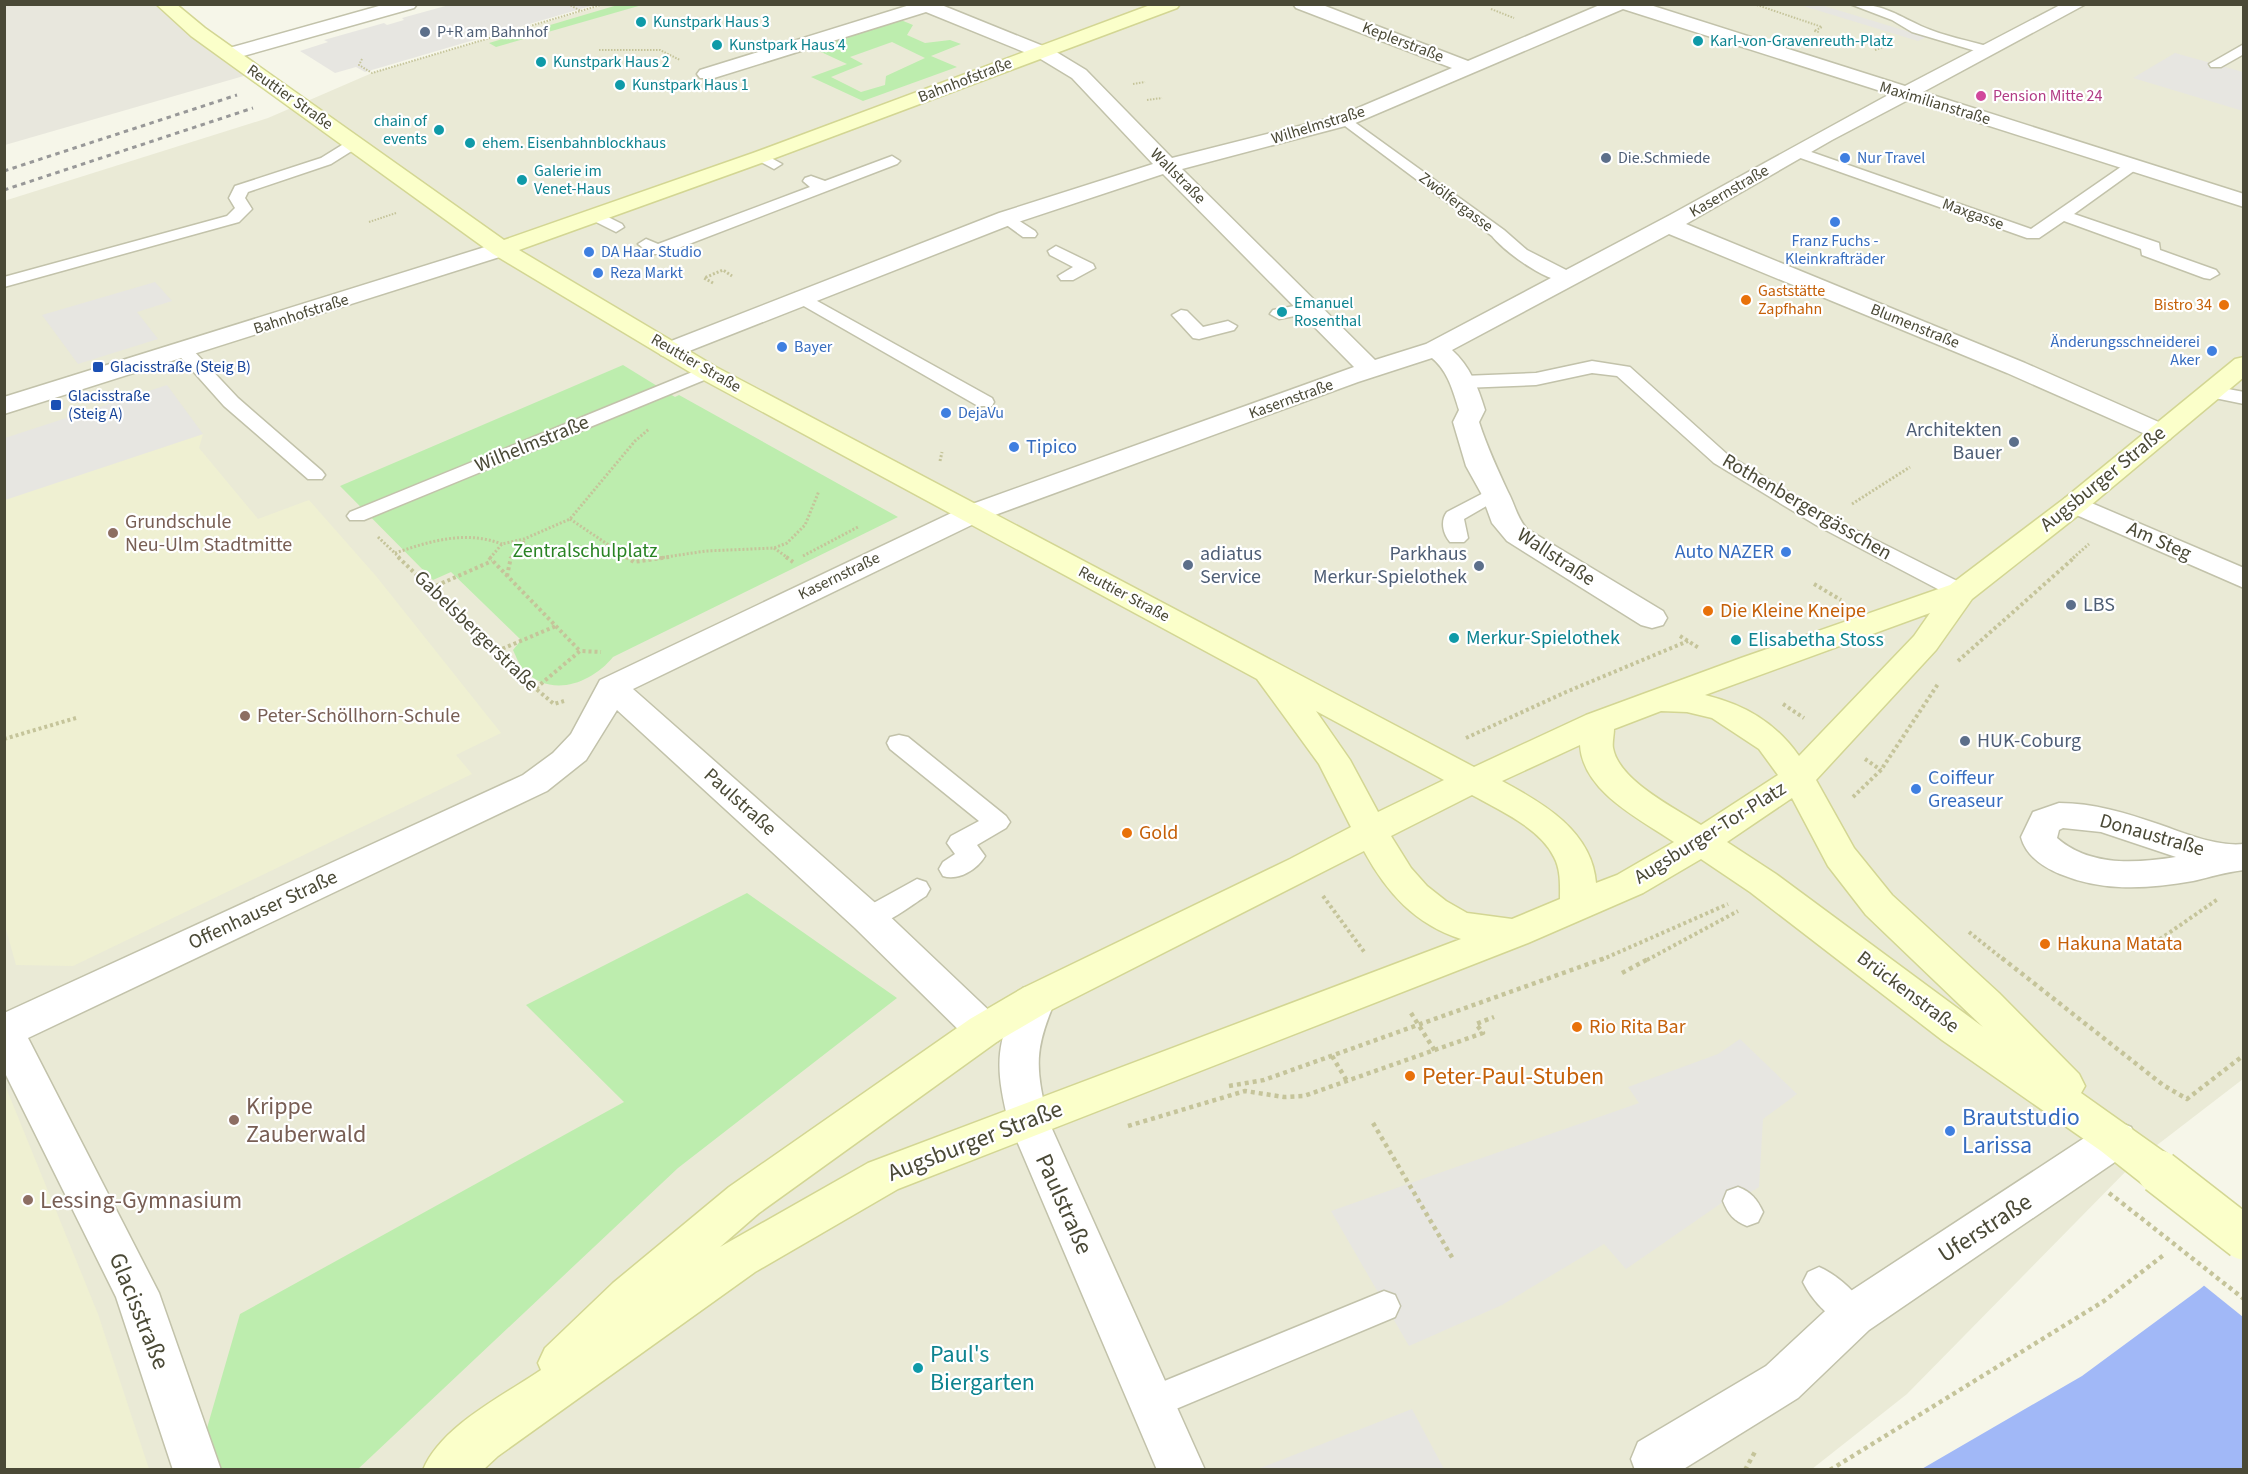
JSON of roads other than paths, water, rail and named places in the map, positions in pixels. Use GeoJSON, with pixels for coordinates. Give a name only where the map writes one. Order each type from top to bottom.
{"type":"FeatureCollection","features":[{"type":"Feature","properties":{"kind":"main road","name":"Reuttier Straße"},"geometry":{"type":"LineString","coordinates":[[165,4],[230,54],[501,249],[707,372],[1473,781],[1548,826],[1566,846],[1577,868],[1578,905]]}},
{"type":"Feature","properties":{"kind":"main road","name":"Bahnhofstraße"},"geometry":{"type":"LineString","coordinates":[[501,249],[606,222],[767,161],[1040,52],[1171,4]]}},
{"type":"Feature","properties":{"kind":"main road","name":"Augsburger Straße"},"geometry":{"type":"LineString","coordinates":[[1798,778],[1925,643],[1961,592],[2075,504],[2244,364]]}},
{"type":"Feature","properties":{"kind":"main road","name":"Augsburger Straße"},"geometry":{"type":"LineString","coordinates":[[1654,700],[1961,592]]}},
{"type":"Feature","properties":{"kind":"main road","name":"Reuttier Straße"},"geometry":{"type":"LineString","coordinates":[[1261,667],[1313,730],[1337,767],[1370,830]]}},
{"type":"Feature","properties":{"kind":"main road","name":"Augsburger-Tor-Platz"},"geometry":{"type":"LineString","coordinates":[[1654,700],[1687,701],[1723,710],[1771,741],[1798,778],[1702,841],[1630,884],[1515,933],[1481,930],[1454,922],[1417,898],[1400,880],[1370,830],[1598,723],[1654,700]]}},
{"type":"Feature","properties":{"kind":"main road","name":"Brückenstraße"},"geometry":{"type":"LineString","coordinates":[[1598,723],[1596,748],[1607,774],[1658,815],[1702,841],[1956,1029],[2116,1139],[2244,1238]]}},
{"type":"Feature","properties":{"kind":"main road","name":"Brückenstraße"},"geometry":{"type":"LineString","coordinates":[[1798,778],[1841,857],[1879,905],[1986,1004],[2116,1139]]}},
{"type":"Feature","properties":{"kind":"main road","name":"Augsburger Straße"},"geometry":{"type":"LineString","coordinates":[[447,1470],[629,1298],[744,1200],[984,1030],[1037,999],[1303,868],[1370,830]]}},
{"type":"Feature","properties":{"kind":"main road","name":"Augsburger Straße"},"geometry":{"type":"LineString","coordinates":[[482,1439],[740,1258],[883,1176],[1388,984],[1515,933]]}},
{"type":"Feature","properties":{"kind":"street"},"geometry":{"type":"LineString","coordinates":[[230,54],[408,4]]}},
{"type":"Feature","properties":{"kind":"street","name":"Keplerstraße"},"geometry":{"type":"LineString","coordinates":[[1302,4],[1469,68]]}},
{"type":"Feature","properties":{"kind":"street","name":"Wilhelmstraße"},"geometry":{"type":"LineString","coordinates":[[670,350],[1007,218],[1167,166],[1346,120],[1619,4]]}},
{"type":"Feature","properties":{"kind":"street","name":"Maximilianstraße"},"geometry":{"type":"LineString","coordinates":[[1627,4],[2244,201]]}},
{"type":"Feature","properties":{"kind":"street","name":"Kasernstraße"},"geometry":{"type":"LineString","coordinates":[[611,687],[974,513],[1371,370],[1435,350],[1668,225],[1797,152],[2077,4]]}},
{"type":"Feature","properties":{"kind":"street"},"geometry":{"type":"LineString","coordinates":[[707,74],[927,5]]}},
{"type":"Feature","properties":{"kind":"street","name":"Wallstraße"},"geometry":{"type":"LineString","coordinates":[[927,5],[1040,52],[1080,74],[1167,166],[1371,370]]}},
{"type":"Feature","properties":{"kind":"street","name":"Blumenstraße"},"geometry":{"type":"LineString","coordinates":[[1668,225],[2016,368],[2161,433]]}},
{"type":"Feature","properties":{"kind":"street","name":"Bahnhofstraße"},"geometry":{"type":"LineString","coordinates":[[4,406],[501,249]]}},
{"type":"Feature","properties":{"kind":"street","name":"Wallstraße"},"geometry":{"type":"LineString","coordinates":[[1435,350],[1448,357],[1463,382],[1472,410],[1466,422],[1480,466],[1506,523],[1517,535],[1652,618]]}},
{"type":"Feature","properties":{"kind":"street","name":"Am Steg"},"geometry":{"type":"LineString","coordinates":[[2075,504],[2244,579]]}},
{"type":"Feature","properties":{"kind":"street","name":"Offenhauser Straße"},"geometry":{"type":"LineString","coordinates":[[5,1030],[522,790],[575,754],[586,740],[611,687]]}},
{"type":"Feature","properties":{"kind":"street","name":"Paulstraße"},"geometry":{"type":"LineString","coordinates":[[611,687],[868,918],[984,1030]]}},
{"type":"Feature","properties":{"kind":"street","name":"Paulstraße"},"geometry":{"type":"LineString","coordinates":[[1037,999],[1018,1040],[1016,1076],[1028,1120],[1181,1470]]}},
{"type":"Feature","properties":{"kind":"street","name":"Glacisstraße"},"geometry":{"type":"LineString","coordinates":[[5,1030],[137,1293],[197,1470]]}},
{"type":"Feature","properties":{"kind":"street","name":"Uferstraße"},"geometry":{"type":"LineString","coordinates":[[1655,1459],[1782,1382],[1853,1315],[2116,1139]]}},
{"type":"Feature","properties":{"kind":"lane"},"geometry":{"type":"LineString","coordinates":[[1856,4],[1897,17],[1917,28],[1989,51]]}},
{"type":"Feature","properties":{"kind":"lane"},"geometry":{"type":"LineString","coordinates":[[2216,64],[2244,48]]}},
{"type":"Feature","properties":{"kind":"lane","name":"Zwölfergasse"},"geometry":{"type":"LineString","coordinates":[[1346,120],[1498,233],[1504,241],[1540,266],[1568,278]]}},
{"type":"Feature","properties":{"kind":"lane"},"geometry":{"type":"LineString","coordinates":[[4,282],[233,219],[244,209],[237,198],[241,189],[326,161],[345,152],[350,147],[350,140]]}},
{"type":"Feature","properties":{"kind":"lane","name":"Maxgasse"},"geometry":{"type":"LineString","coordinates":[[1797,152],[2033,235],[2133,165]]}},
{"type":"Feature","properties":{"kind":"lane"},"geometry":{"type":"LineString","coordinates":[[326,161],[352,158],[380,162]]}},
{"type":"Feature","properties":{"kind":"lane"},"geometry":{"type":"LineString","coordinates":[[646,244],[657,249],[892,161]]}},
{"type":"Feature","properties":{"kind":"lane"},"geometry":{"type":"LineString","coordinates":[[808,180],[824,187]]}},
{"type":"Feature","properties":{"kind":"lane"},"geometry":{"type":"LineString","coordinates":[[2062,215],[2153,248],[2148,251],[2210,274]]}},
{"type":"Feature","properties":{"kind":"lane"},"geometry":{"type":"LineString","coordinates":[[1007,218],[1029,234]]}},
{"type":"Feature","properties":{"kind":"lane"},"geometry":{"type":"LineString","coordinates":[[1056,251],[1091,266],[1067,276]]}},
{"type":"Feature","properties":{"kind":"lane"},"geometry":{"type":"LineString","coordinates":[[801,297],[985,402]]}},
{"type":"Feature","properties":{"kind":"lane"},"geometry":{"type":"LineString","coordinates":[[1279,314],[1310,308]]}},
{"type":"Feature","properties":{"kind":"lane"},"geometry":{"type":"LineString","coordinates":[[1181,315],[1199,334],[1228,326]]}},
{"type":"Feature","properties":{"kind":"lane"},"geometry":{"type":"LineString","coordinates":[[184,351],[231,402],[315,475]]}},
{"type":"Feature","properties":{"kind":"lane","name":"Rothenbergergässchen"},"geometry":{"type":"LineString","coordinates":[[1463,382],[1536,379],[1592,367],[1623,371],[1721,459],[1823,522],[1961,592]]}},
{"type":"Feature","properties":{"kind":"lane","name":"Wilhelmstraße"},"geometry":{"type":"LineString","coordinates":[[357,516],[707,372]]}},
{"type":"Feature","properties":{"kind":"lane"},"geometry":{"type":"LineString","coordinates":[[2212,392],[2244,398]]}},
{"type":"Feature","properties":{"kind":"lane"},"geometry":{"type":"LineString","coordinates":[[1457,538],[1454,531],[1454,516],[1494,493]]}},
{"type":"Feature","properties":{"kind":"lane"},"geometry":{"type":"LineString","coordinates":[[899,742],[997,822],[960,843],[972,856],[952,869]]}},
{"type":"Feature","properties":{"kind":"lane"},"geometry":{"type":"LineString","coordinates":[[868,918],[917,889]]}},
{"type":"Feature","properties":{"kind":"lane"},"geometry":{"type":"LineString","coordinates":[[1819,1282],[1853,1315]]}},
{"type":"Feature","properties":{"kind":"lane"},"geometry":{"type":"LineString","coordinates":[[1152,1403],[1384,1306]]}},
{"type":"Feature","properties":{"kind":"water"},"geometry":{"type":"Polygon","coordinates":[[[2243,1253],[2243,1469],[1920,1470],[2082,1376],[2200,1289],[2243,1253]]]}},
{"type":"Feature","properties":{"kind":"railway"},"geometry":{"type":"LineString","coordinates":[[4,171],[237,95]]}},
{"type":"Feature","properties":{"kind":"railway"},"geometry":{"type":"LineString","coordinates":[[4,190],[253,108]]}},
{"type":"Feature","properties":{"kind":"place","name":"Kunstpark Haus 3"},"geometry":{"type":"Point","coordinates":[641,22]}},
{"type":"Feature","properties":{"kind":"place","name":"P+R am Bahnhof"},"geometry":{"type":"Point","coordinates":[425,32]}},
{"type":"Feature","properties":{"kind":"place","name":"Karl-von-Gravenreuth-Platz"},"geometry":{"type":"Point","coordinates":[1698,41]}},
{"type":"Feature","properties":{"kind":"place","name":"Kunstpark Haus 4"},"geometry":{"type":"Point","coordinates":[717,45]}},
{"type":"Feature","properties":{"kind":"place","name":"Kunstpark Haus 2"},"geometry":{"type":"Point","coordinates":[541,62]}},
{"type":"Feature","properties":{"kind":"place","name":"Kunstpark Haus 1"},"geometry":{"type":"Point","coordinates":[620,85]}},
{"type":"Feature","properties":{"kind":"place","name":"Pension Mitte 24"},"geometry":{"type":"Point","coordinates":[1981,96]}},
{"type":"Feature","properties":{"kind":"place","name":"chain of events"},"geometry":{"type":"Point","coordinates":[439,130]}},
{"type":"Feature","properties":{"kind":"place","name":"ehem. Eisenbahnblockhaus"},"geometry":{"type":"Point","coordinates":[470,143]}},
{"type":"Feature","properties":{"kind":"place","name":"Die.Schmiede"},"geometry":{"type":"Point","coordinates":[1606,158]}},
{"type":"Feature","properties":{"kind":"place","name":"Nur Travel"},"geometry":{"type":"Point","coordinates":[1845,158]}},
{"type":"Feature","properties":{"kind":"place","name":"Galerie im Venet-Haus"},"geometry":{"type":"Point","coordinates":[522,180]}},
{"type":"Feature","properties":{"kind":"place","name":"Franz Fuchs - Kleinkrafträder"},"geometry":{"type":"Point","coordinates":[1835,222]}},
{"type":"Feature","properties":{"kind":"place","name":"DA Haar Studio"},"geometry":{"type":"Point","coordinates":[589,252]}},
{"type":"Feature","properties":{"kind":"place","name":"Reza Markt"},"geometry":{"type":"Point","coordinates":[598,273]}},
{"type":"Feature","properties":{"kind":"place","name":"Gaststätte Zapfhahn"},"geometry":{"type":"Point","coordinates":[1746,300]}},
{"type":"Feature","properties":{"kind":"place","name":"Bistro 34"},"geometry":{"type":"Point","coordinates":[2224,305]}},
{"type":"Feature","properties":{"kind":"place","name":"Emanuel Rosenthal"},"geometry":{"type":"Point","coordinates":[1282,312]}},
{"type":"Feature","properties":{"kind":"place","name":"Bayer"},"geometry":{"type":"Point","coordinates":[782,347]}},
{"type":"Feature","properties":{"kind":"place","name":"Änderungsschneiderei Aker"},"geometry":{"type":"Point","coordinates":[2212,351]}},
{"type":"Feature","properties":{"kind":"place","name":"Glacisstraße (Steig B)"},"geometry":{"type":"Point","coordinates":[98,367]}},
{"type":"Feature","properties":{"kind":"place","name":"Glacisstraße (Steig A)"},"geometry":{"type":"Point","coordinates":[56,405]}},
{"type":"Feature","properties":{"kind":"place","name":"DejaVu"},"geometry":{"type":"Point","coordinates":[946,413]}},
{"type":"Feature","properties":{"kind":"place","name":"Architekten Bauer"},"geometry":{"type":"Point","coordinates":[2014,442]}},
{"type":"Feature","properties":{"kind":"place","name":"Tipico"},"geometry":{"type":"Point","coordinates":[1014,447]}},
{"type":"Feature","properties":{"kind":"place","name":"Grundschule Neu-Ulm Stadtmitte"},"geometry":{"type":"Point","coordinates":[113,533]}},
{"type":"Feature","properties":{"kind":"place","name":"Auto NAZER"},"geometry":{"type":"Point","coordinates":[1786,552]}},
{"type":"Feature","properties":{"kind":"place","name":"adiatus Service"},"geometry":{"type":"Point","coordinates":[1188,565]}},
{"type":"Feature","properties":{"kind":"place","name":"Parkhaus Merkur-Spielothek"},"geometry":{"type":"Point","coordinates":[1479,566]}},
{"type":"Feature","properties":{"kind":"place","name":"LBS"},"geometry":{"type":"Point","coordinates":[2071,605]}},
{"type":"Feature","properties":{"kind":"place","name":"Die Kleine Kneipe"},"geometry":{"type":"Point","coordinates":[1708,611]}},
{"type":"Feature","properties":{"kind":"place","name":"Merkur-Spielothek"},"geometry":{"type":"Point","coordinates":[1454,638]}},
{"type":"Feature","properties":{"kind":"place","name":"Elisabetha Stoss"},"geometry":{"type":"Point","coordinates":[1736,640]}},
{"type":"Feature","properties":{"kind":"place","name":"Peter-Schöllhorn-Schule"},"geometry":{"type":"Point","coordinates":[245,716]}},
{"type":"Feature","properties":{"kind":"place","name":"HUK-Coburg"},"geometry":{"type":"Point","coordinates":[1965,741]}},
{"type":"Feature","properties":{"kind":"place","name":"Coiffeur Greaseur"},"geometry":{"type":"Point","coordinates":[1916,789]}},
{"type":"Feature","properties":{"kind":"place","name":"Gold"},"geometry":{"type":"Point","coordinates":[1127,833]}},
{"type":"Feature","properties":{"kind":"place","name":"Hakuna Matata"},"geometry":{"type":"Point","coordinates":[2045,944]}},
{"type":"Feature","properties":{"kind":"place","name":"Rio Rita Bar"},"geometry":{"type":"Point","coordinates":[1577,1027]}},
{"type":"Feature","properties":{"kind":"place","name":"Peter-Paul-Stuben"},"geometry":{"type":"Point","coordinates":[1410,1076]}},
{"type":"Feature","properties":{"kind":"place","name":"Krippe Zauberwald"},"geometry":{"type":"Point","coordinates":[234,1120]}},
{"type":"Feature","properties":{"kind":"place","name":"Brautstudio Larissa"},"geometry":{"type":"Point","coordinates":[1950,1131]}},
{"type":"Feature","properties":{"kind":"place","name":"Lessing-Gymnasium"},"geometry":{"type":"Point","coordinates":[28,1200]}},
{"type":"Feature","properties":{"kind":"place","name":"Paul's Biergarten"},"geometry":{"type":"Point","coordinates":[918,1368]}},
{"type":"Feature","properties":{"kind":"park label","name":"Zentralschulplatz"},"geometry":{"type":"Point","coordinates":[585,551]}}]}
